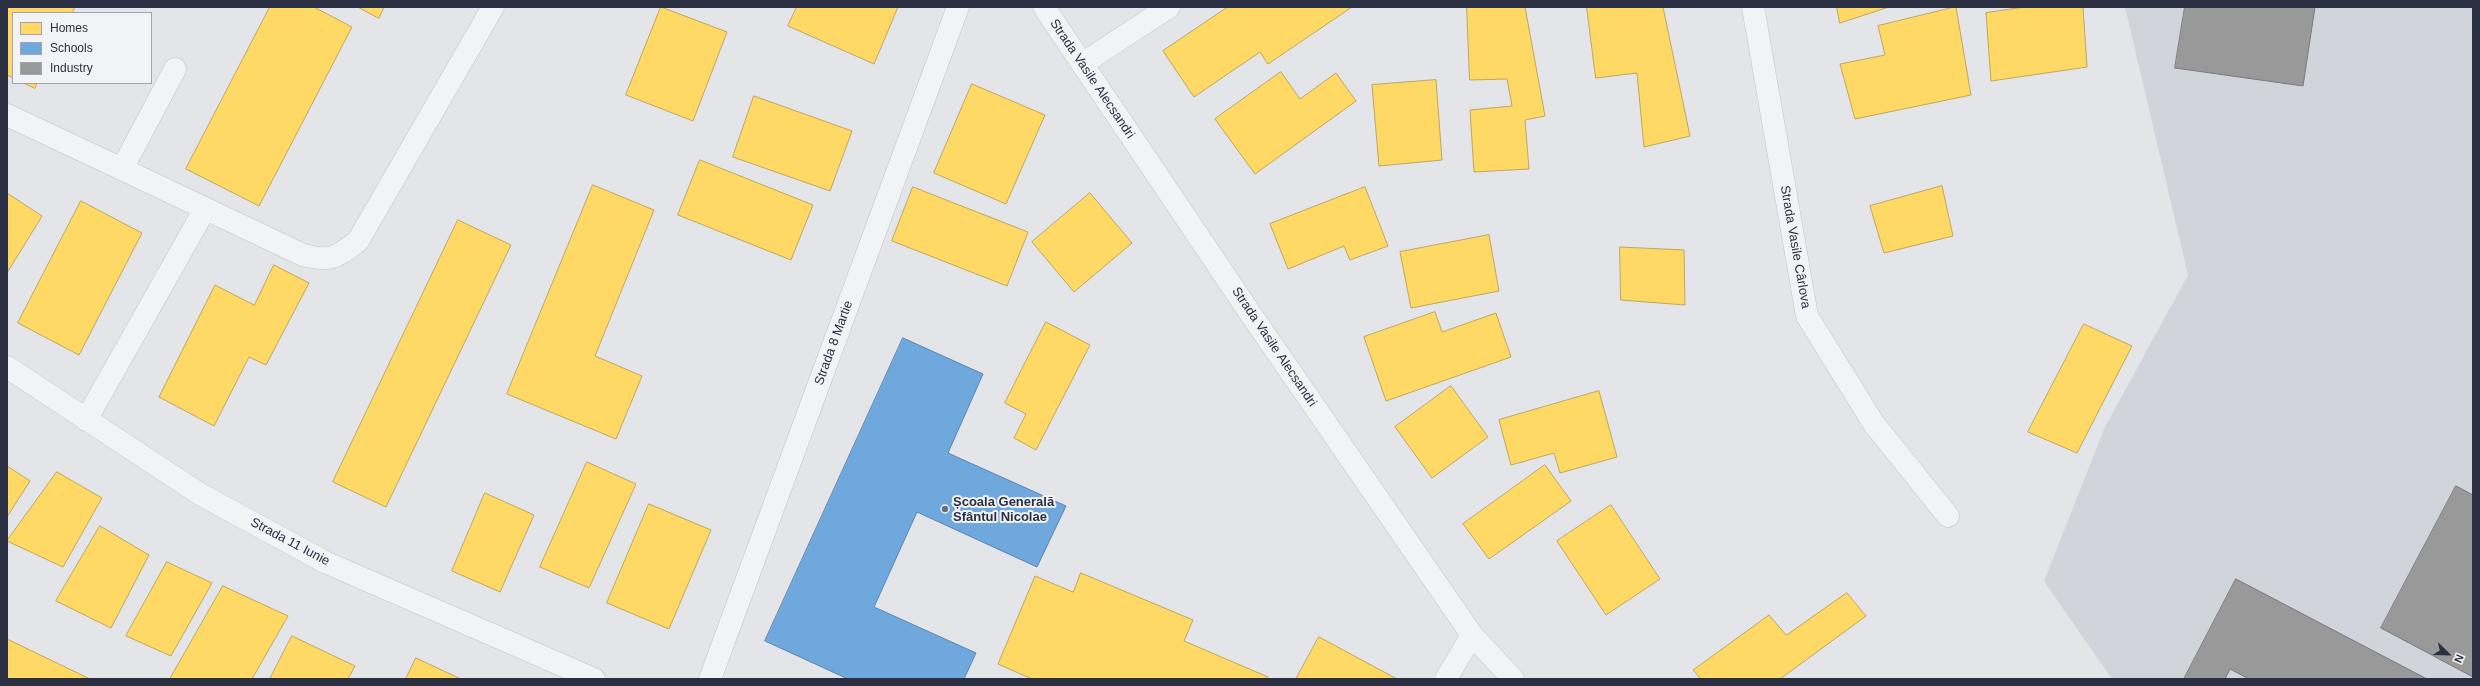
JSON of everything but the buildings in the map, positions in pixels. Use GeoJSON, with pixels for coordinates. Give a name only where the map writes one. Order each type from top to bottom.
{"type":"FeatureCollection","features":[{"type":"Feature","properties":{"kind":"street"},"geometry":{"type":"LineString","coordinates":[[7,115],[303,254],[324,260],[342,253],[358,241],[493,7]]}},
{"type":"Feature","properties":{"kind":"street","name":"Strada 8 Martie"},"geometry":{"type":"LineString","coordinates":[[710,679],[958,7]]}},
{"type":"Feature","properties":{"kind":"street","name":"Strada Vasile Alecsandri"},"geometry":{"type":"LineString","coordinates":[[1044,7],[1472,635],[1513,679]]}},
{"type":"Feature","properties":{"kind":"street"},"geometry":{"type":"LineString","coordinates":[[1082,64],[1169,7]]}},
{"type":"Feature","properties":{"kind":"street","name":"Strada Vasile Cârlova"},"geometry":{"type":"LineString","coordinates":[[1752,7],[1807,316],[1874,424],[1948,516]]}},
{"type":"Feature","properties":{"kind":"street"},"geometry":{"type":"LineString","coordinates":[[122,169],[175,69]]}},
{"type":"Feature","properties":{"kind":"street"},"geometry":{"type":"LineString","coordinates":[[86,420],[205,209]]}},
{"type":"Feature","properties":{"kind":"street","name":"Strada 11 Iunie"},"geometry":{"type":"LineString","coordinates":[[7,367],[200,494],[325,562],[594,679]]}},
{"type":"Feature","properties":{"kind":"street"},"geometry":{"type":"LineString","coordinates":[[1446,679],[1472,635]]}},
{"type":"Feature","properties":{"kind":"shaded area"},"geometry":{"type":"Polygon","coordinates":[[[2125,7],[2473,7],[2473,679],[2112,679],[2044,581],[2105,427],[2188,275],[2125,7]]]}},
{"type":"Feature","properties":{"kind":"place","name":"Școala Generală Sfântul Nicolae"},"geometry":{"type":"Point","coordinates":[945,509]}}]}
